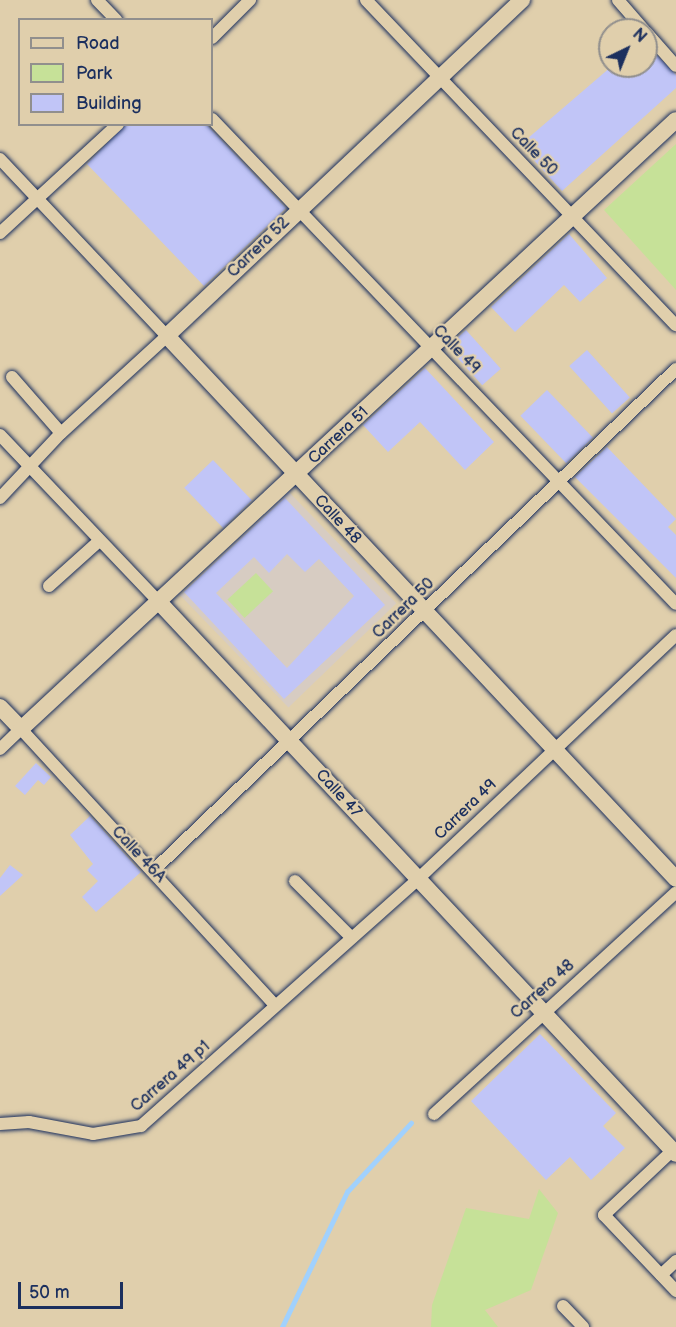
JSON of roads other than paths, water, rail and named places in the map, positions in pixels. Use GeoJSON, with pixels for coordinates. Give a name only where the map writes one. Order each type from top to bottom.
{"type":"FeatureCollection","features":[{"type":"Feature","properties":{"kind":"main road","name":"Carrera 52"},"geometry":{"type":"LineString","coordinates":[[167,336],[522,0]]}},
{"type":"Feature","properties":{"kind":"main road","name":"Carrera 51"},"geometry":{"type":"LineString","coordinates":[[21,729],[296,477],[676,120]]}},
{"type":"Feature","properties":{"kind":"main road","name":"Calle 48"},"geometry":{"type":"LineString","coordinates":[[167,336],[296,477],[676,879]]}},
{"type":"Feature","properties":{"kind":"main road","name":"Calle 47"},"geometry":{"type":"LineString","coordinates":[[159,602],[675,1150]]}},
{"type":"Feature","properties":{"kind":"main road","name":"Calle 46A"},"geometry":{"type":"LineString","coordinates":[[0,707],[21,729]]}},
{"type":"Feature","properties":{"kind":"street"},"geometry":{"type":"LineString","coordinates":[[97,0],[114,18]]}},
{"type":"Feature","properties":{"kind":"street"},"geometry":{"type":"LineString","coordinates":[[213,37],[250,0]]}},
{"type":"Feature","properties":{"kind":"street","name":"Calle 50"},"geometry":{"type":"LineString","coordinates":[[366,0],[676,326]]}},
{"type":"Feature","properties":{"kind":"street"},"geometry":{"type":"LineString","coordinates":[[618,0],[634,18]]}},
{"type":"Feature","properties":{"kind":"street"},"geometry":{"type":"LineString","coordinates":[[658,46],[676,66]]}},
{"type":"Feature","properties":{"kind":"street","name":"Calle 49"},"geometry":{"type":"LineString","coordinates":[[213,120],[676,604]]}},
{"type":"Feature","properties":{"kind":"street"},"geometry":{"type":"LineString","coordinates":[[0,233],[36,197],[116,126]]}},
{"type":"Feature","properties":{"kind":"street","name":"Calle 48"},"geometry":{"type":"LineString","coordinates":[[0,159],[167,336]]}},
{"type":"Feature","properties":{"kind":"street","name":"Carrera 52"},"geometry":{"type":"LineString","coordinates":[[0,498],[61,434],[167,336]]}},
{"type":"Feature","properties":{"kind":"street","name":"Carrera 50"},"geometry":{"type":"LineString","coordinates":[[153,871],[560,483],[676,369]]}},
{"type":"Feature","properties":{"kind":"street"},"geometry":{"type":"LineString","coordinates":[[12,376],[61,434]]}},
{"type":"Feature","properties":{"kind":"street","name":"Calle 47"},"geometry":{"type":"LineString","coordinates":[[0,435],[159,602]]}},
{"type":"Feature","properties":{"kind":"street"},"geometry":{"type":"LineString","coordinates":[[49,586],[99,541]]}},
{"type":"Feature","properties":{"kind":"street","name":"Carrera 49"},"geometry":{"type":"LineString","coordinates":[[275,1005],[350,936],[418,879],[676,635]]}},
{"type":"Feature","properties":{"kind":"street","name":"Carrera 51"},"geometry":{"type":"LineString","coordinates":[[0,749],[21,729]]}},
{"type":"Feature","properties":{"kind":"street","name":"Calle 46A"},"geometry":{"type":"LineString","coordinates":[[21,729],[275,1005]]}},
{"type":"Feature","properties":{"kind":"street"},"geometry":{"type":"LineString","coordinates":[[295,881],[350,936]]}},
{"type":"Feature","properties":{"kind":"street","name":"Carrera 48"},"geometry":{"type":"LineString","coordinates":[[434,1114],[676,892]]}},
{"type":"Feature","properties":{"kind":"street","name":"Carrera 49 p1"},"geometry":{"type":"LineString","coordinates":[[0,1124],[29,1122],[93,1134],[141,1126],[275,1005]]}},
{"type":"Feature","properties":{"kind":"street"},"geometry":{"type":"LineString","coordinates":[[675,1150],[604,1215],[676,1290]]}},
{"type":"Feature","properties":{"kind":"street"},"geometry":{"type":"LineString","coordinates":[[661,1275],[676,1261]]}},
{"type":"Feature","properties":{"kind":"street"},"geometry":{"type":"LineString","coordinates":[[563,1306],[583,1327]]}},
{"type":"Feature","properties":{"kind":"waterway"},"geometry":{"type":"LineString","coordinates":[[282,1327],[347,1192],[411,1123]]}}]}
